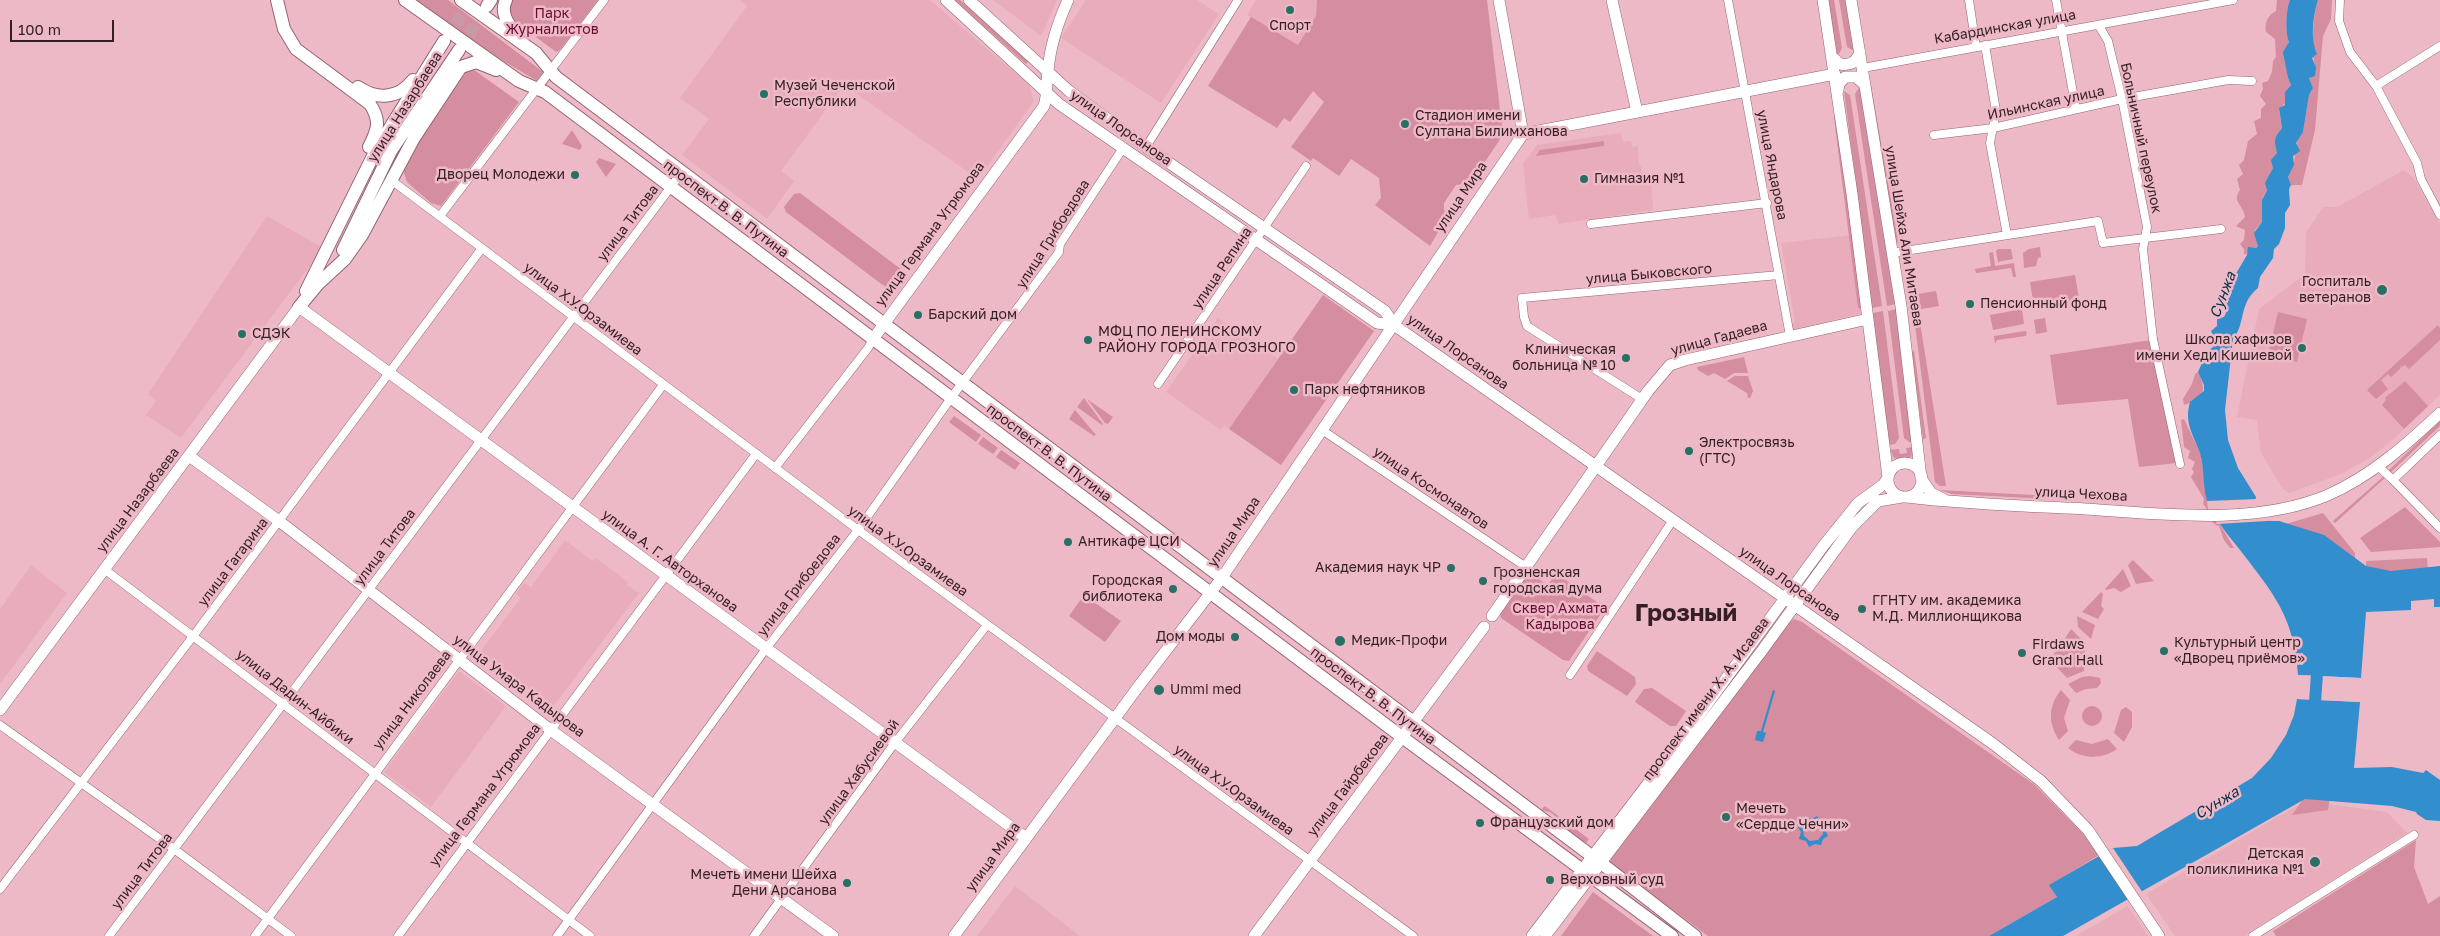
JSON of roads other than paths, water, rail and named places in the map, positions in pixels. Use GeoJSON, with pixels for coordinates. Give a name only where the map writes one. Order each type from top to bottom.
{"type":"FeatureCollection","features":[{"type":"Feature","properties":{"kind":"main road"},"geometry":{"type":"LineString","coordinates":[[277,0],[284,29],[296,49],[370,104],[378,119],[375,135],[356,173],[339,220]]}},
{"type":"Feature","properties":{"kind":"main road","name":"улица Назарбаева"},"geometry":{"type":"LineString","coordinates":[[284,0],[292,30],[305,48],[356,85],[376,96],[384,96],[402,91],[444,41],[383,138],[339,220],[298,307]]}},
{"type":"Feature","properties":{"kind":"main road","name":"проспект В. В. Путина"},"geometry":{"type":"LineString","coordinates":[[405,0],[519,81],[545,92],[1402,737],[1672,936]]}},
{"type":"Feature","properties":{"kind":"main road","name":"проспект В. В. Путина"},"geometry":{"type":"LineString","coordinates":[[461,0],[536,53],[556,78],[1597,860],[1695,936]]}},
{"type":"Feature","properties":{"kind":"main road"},"geometry":{"type":"LineString","coordinates":[[506,0],[503,6],[505,17],[524,45]]}},
{"type":"Feature","properties":{"kind":"main road","name":"улица Лорсанова"},"geometry":{"type":"LineString","coordinates":[[946,0],[1032,78],[1048,95],[1377,323],[1394,325]]}},
{"type":"Feature","properties":{"kind":"main road","name":"улица Лорсанова"},"geometry":{"type":"LineString","coordinates":[[969,0],[1048,71],[1058,83],[1146,147],[1385,311],[1394,325],[2007,754],[2041,781],[2088,830],[2159,936]]}},
{"type":"Feature","properties":{"kind":"main road","name":"улица Германа Угрюмова"},"geometry":{"type":"LineString","coordinates":[[873,339],[1044,106],[1048,95],[1048,71],[1059,20],[1068,0]]}},
{"type":"Feature","properties":{"kind":"main road"},"geometry":{"type":"LineString","coordinates":[[1500,0],[1523,134],[1835,74]]}},
{"type":"Feature","properties":{"kind":"main road"},"geometry":{"type":"LineString","coordinates":[[1612,0],[1636,112]]}},
{"type":"Feature","properties":{"kind":"main road"},"geometry":{"type":"LineString","coordinates":[[1823,0],[1838,90],[1890,490],[1905,497],[1917,492],[1921,478]]}},
{"type":"Feature","properties":{"kind":"main road","name":"улица Шейха Али Митаева"},"geometry":{"type":"LineString","coordinates":[[1851,0],[1860,52],[1866,68],[1865,85],[1902,316],[1921,478]]}},
{"type":"Feature","properties":{"kind":"main road","name":"улица Назарбаева"},"geometry":{"type":"LineString","coordinates":[[0,710],[298,307],[319,283],[348,243],[392,151],[459,50]]}},
{"type":"Feature","properties":{"kind":"main road"},"geometry":{"type":"LineString","coordinates":[[1832,57],[1840,64],[1849,65],[1855,61],[1860,52]]}},
{"type":"Feature","properties":{"kind":"main road"},"geometry":{"type":"LineString","coordinates":[[319,283],[345,259],[358,242],[414,138],[461,67],[476,62],[519,81]]}},
{"type":"Feature","properties":{"kind":"main road"},"geometry":{"type":"LineString","coordinates":[[1838,90],[1839,84],[1845,77],[1856,77],[1865,85]]}},
{"type":"Feature","properties":{"kind":"main road","name":"улица Мира"},"geometry":{"type":"LineString","coordinates":[[954,936],[1114,719],[1222,578],[1523,134]]}},
{"type":"Feature","properties":{"kind":"main road","name":"улица А. Г. Авторханова"},"geometry":{"type":"LineString","coordinates":[[298,307],[481,439],[765,650],[1026,838]]}},
{"type":"Feature","properties":{"kind":"main road","name":"улица Гадаева"},"geometry":{"type":"LineString","coordinates":[[1595,465],[1642,398],[1666,368],[1675,363],[1868,319]]}},
{"type":"Feature","properties":{"kind":"main road","name":"улица Чехова"},"geometry":{"type":"LineString","coordinates":[[1905,497],[1952,502],[2209,514],[2264,512],[2293,506],[2338,490],[2378,466],[2440,413]]}},
{"type":"Feature","properties":{"kind":"main road","name":"улица Умара Кадырова"},"geometry":{"type":"LineString","coordinates":[[189,456],[369,590],[552,731],[784,898],[833,936]]}},
{"type":"Feature","properties":{"kind":"main road"},"geometry":{"type":"LineString","coordinates":[[1888,477],[1894,467],[1903,463],[1917,469],[1931,494],[1952,502]]}},
{"type":"Feature","properties":{"kind":"main road"},"geometry":{"type":"LineString","coordinates":[[1492,616],[1595,465]]}},
{"type":"Feature","properties":{"kind":"main road","name":"проспект имени Х. А. Исаева"},"geometry":{"type":"LineString","coordinates":[[1597,860],[1783,598],[1858,503],[1884,484],[1888,477]]}},
{"type":"Feature","properties":{"kind":"main road","name":"проспект имени Х. А. Исаева"},"geometry":{"type":"LineString","coordinates":[[1532,936],[1587,873],[1795,605],[1852,527],[1869,508],[1884,499],[1905,497]]}},
{"type":"Feature","properties":{"kind":"main road","name":"улица Гайрбекова"},"geometry":{"type":"LineString","coordinates":[[1254,936],[1484,627]]}},
{"type":"Feature","properties":{"kind":"main road","name":"проспект имени Х. А. Исаева"},"geometry":{"type":"LineString","coordinates":[[1545,936],[1587,873]]}},
{"type":"Feature","properties":{"kind":"street"},"geometry":{"type":"LineString","coordinates":[[440,216],[604,0]]}},
{"type":"Feature","properties":{"kind":"street"},"geometry":{"type":"LineString","coordinates":[[1146,147],[1238,0]]}},
{"type":"Feature","properties":{"kind":"street","name":"улица Яндарова"},"geometry":{"type":"LineString","coordinates":[[1728,0],[1767,203],[1790,336]]}},
{"type":"Feature","properties":{"kind":"street"},"geometry":{"type":"LineString","coordinates":[[1969,0],[1976,47]]}},
{"type":"Feature","properties":{"kind":"street"},"geometry":{"type":"LineString","coordinates":[[2056,0],[2076,109]]}},
{"type":"Feature","properties":{"kind":"street","name":"Кабардинская улица"},"geometry":{"type":"LineString","coordinates":[[1866,68],[2061,30],[2099,26],[2233,0]]}},
{"type":"Feature","properties":{"kind":"street"},"geometry":{"type":"LineString","coordinates":[[2339,4],[2341,30],[2350,52],[2376,86],[2418,163],[2421,179],[2440,215]]}},
{"type":"Feature","properties":{"kind":"street","name":"Больничный переулок"},"geometry":{"type":"LineString","coordinates":[[2099,26],[2108,42],[2122,99],[2147,227],[2143,249],[2153,339],[2180,464]]}},
{"type":"Feature","properties":{"kind":"street"},"geometry":{"type":"LineString","coordinates":[[1985,45],[1996,111],[1990,143],[2007,235]]}},
{"type":"Feature","properties":{"kind":"street"},"geometry":{"type":"LineString","coordinates":[[2376,86],[2440,46]]}},
{"type":"Feature","properties":{"kind":"street","name":"Ильинская улица"},"geometry":{"type":"LineString","coordinates":[[1934,135],[1993,128],[2122,99],[2228,80],[2252,80]]}},
{"type":"Feature","properties":{"kind":"street","name":"улица Грибоедова"},"geometry":{"type":"LineString","coordinates":[[556,936],[654,805],[765,650],[858,530],[951,398],[1059,252],[1060,244],[1123,148]]}},
{"type":"Feature","properties":{"kind":"street","name":"улица Репина"},"geometry":{"type":"LineString","coordinates":[[1158,384],[1306,166]]}},
{"type":"Feature","properties":{"kind":"street","name":"улица Титова"},"geometry":{"type":"LineString","coordinates":[[109,936],[682,172]]}},
{"type":"Feature","properties":{"kind":"street","name":"улица Х.У.Орзамиева"},"geometry":{"type":"LineString","coordinates":[[392,180],[573,318],[858,530],[1114,719],[1414,936]]}},
{"type":"Feature","properties":{"kind":"street"},"geometry":{"type":"LineString","coordinates":[[1591,224],[1767,203]]}},
{"type":"Feature","properties":{"kind":"street"},"geometry":{"type":"LineString","coordinates":[[1892,253],[2098,220],[2103,243],[2221,230]]}},
{"type":"Feature","properties":{"kind":"street","name":"улица Гагарина"},"geometry":{"type":"LineString","coordinates":[[0,889],[279,522],[482,248]]}},
{"type":"Feature","properties":{"kind":"street","name":"улица Быковского"},"geometry":{"type":"LineString","coordinates":[[1642,398],[1527,326],[1522,298],[1779,274]]}},
{"type":"Feature","properties":{"kind":"street","name":"улица Германа Угрюмова"},"geometry":{"type":"LineString","coordinates":[[775,468],[873,339]]}},
{"type":"Feature","properties":{"kind":"street","name":"улица Николаева"},"geometry":{"type":"LineString","coordinates":[[255,936],[373,773],[663,385]]}},
{"type":"Feature","properties":{"kind":"street","name":"улица Космонавтов"},"geometry":{"type":"LineString","coordinates":[[1322,430],[1526,567]]}},
{"type":"Feature","properties":{"kind":"street"},"geometry":{"type":"LineString","coordinates":[[2393,480],[2440,435]]}},
{"type":"Feature","properties":{"kind":"street","name":"улица Германа Угрюмова"},"geometry":{"type":"LineString","coordinates":[[398,936],[756,454]]}},
{"type":"Feature","properties":{"kind":"street"},"geometry":{"type":"LineString","coordinates":[[2378,466],[2440,528]]}},
{"type":"Feature","properties":{"kind":"street"},"geometry":{"type":"LineString","coordinates":[[1570,675],[1673,520]]}},
{"type":"Feature","properties":{"kind":"street","name":"улица Дадин-Айбики"},"geometry":{"type":"LineString","coordinates":[[104,569],[194,635],[373,773],[590,936]]}},
{"type":"Feature","properties":{"kind":"street","name":"улица Хабусиевой"},"geometry":{"type":"LineString","coordinates":[[754,936],[784,898],[894,744],[987,625]]}},
{"type":"Feature","properties":{"kind":"street"},"geometry":{"type":"LineString","coordinates":[[0,725],[174,849],[291,936]]}},
{"type":"Feature","properties":{"kind":"street"},"geometry":{"type":"LineString","coordinates":[[2254,936],[2414,835]]}},
{"type":"Feature","properties":{"kind":"water"},"geometry":{"type":"Polygon","coordinates":[[[2290,0],[2318,0],[2313,27],[2317,54],[2312,58],[2316,67],[2315,76],[2309,78],[2313,88],[2309,95],[2303,132],[2296,143],[2300,151],[2293,156],[2294,165],[2288,177],[2291,185],[2289,189],[2290,205],[2285,213],[2285,228],[2279,244],[2274,249],[2273,258],[2260,277],[2258,288],[2247,301],[2240,327],[2233,339],[2225,410],[2228,440],[2238,468],[2256,497],[2255,504],[2271,521],[2279,521],[2324,535],[2366,566],[2391,571],[2440,566],[2440,607],[2434,607],[2434,599],[2411,601],[2411,610],[2366,612],[2361,678],[2298,675],[2292,637],[2280,607],[2263,580],[2223,529],[2209,506],[2205,493],[2202,459],[2192,434],[2188,416],[2190,402],[2204,391],[2204,385],[2198,372],[2202,363],[2205,362],[2206,353],[2213,347],[2214,337],[2211,331],[2217,326],[2217,318],[2224,317],[2226,313],[2222,302],[2226,298],[2228,287],[2233,286],[2234,277],[2247,255],[2248,247],[2256,248],[2258,246],[2254,233],[2262,222],[2262,200],[2267,190],[2265,183],[2273,168],[2271,160],[2277,153],[2275,139],[2282,128],[2279,108],[2285,105],[2285,92],[2291,85],[2283,52],[2289,42],[2286,21],[2290,0]]]}},
{"type":"Feature","properties":{"kind":"water"},"geometry":{"type":"Polygon","coordinates":[[[1773,690],[1775,691],[1763,732],[1766,733],[1763,742],[1755,740],[1757,731],[1761,731],[1773,690]]]}},
{"type":"Feature","properties":{"kind":"water","name":"Сунжа"},"geometry":{"type":"Polygon","coordinates":[[[2297,699],[2360,702],[2354,768],[2392,767],[2423,773],[2426,770],[2440,780],[2440,821],[2426,820],[2416,812],[2392,806],[2305,799],[2063,936],[1989,936],[2057,897],[2049,885],[2113,848],[2137,846],[2252,778],[2271,758],[2286,735],[2294,715],[2297,699]]]}},
{"type":"Feature","properties":{"kind":"water"},"geometry":{"type":"Polygon","coordinates":[[[1817,816],[1820,821],[1827,823],[1825,830],[1828,836],[1823,839],[1821,845],[1815,844],[1809,847],[1806,841],[1799,839],[1801,832],[1798,827],[1803,824],[1805,817],[1812,819],[1817,816]],[[1816,821],[1808,822],[1803,828],[1804,836],[1810,841],[1818,840],[1823,834],[1822,826],[1816,821]]]}},
{"type":"Feature","properties":{"kind":"waterway"},"geometry":{"type":"LineString","coordinates":[[2314,717],[2318,659]]}},
{"type":"Feature","properties":{"kind":"tunnel"},"geometry":{"type":"LineString","coordinates":[[445,40],[471,0]]}},
{"type":"Feature","properties":{"kind":"tunnel"},"geometry":{"type":"LineString","coordinates":[[459,50],[487,6]]}},
{"type":"Feature","properties":{"kind":"place","name":"Спорт"},"geometry":{"type":"Point","coordinates":[1290,10]}},
{"type":"Feature","properties":{"kind":"place","name":"Музей Чеченской Республики"},"geometry":{"type":"Point","coordinates":[764,94]}},
{"type":"Feature","properties":{"kind":"place","name":"Стадион имени Султана Билимханова"},"geometry":{"type":"Point","coordinates":[1405,124]}},
{"type":"Feature","properties":{"kind":"place","name":"Дворец Молодежи"},"geometry":{"type":"Point","coordinates":[575,175]}},
{"type":"Feature","properties":{"kind":"place","name":"Гимназия №1"},"geometry":{"type":"Point","coordinates":[1584,179]}},
{"type":"Feature","properties":{"kind":"place","name":"Госпиталь ветеранов"},"geometry":{"type":"Point","coordinates":[2382,290]}},
{"type":"Feature","properties":{"kind":"place","name":"Пенсионный фонд"},"geometry":{"type":"Point","coordinates":[1970,304]}},
{"type":"Feature","properties":{"kind":"place","name":"Барский дом"},"geometry":{"type":"Point","coordinates":[918,315]}},
{"type":"Feature","properties":{"kind":"place","name":"СДЭК"},"geometry":{"type":"Point","coordinates":[242,334]}},
{"type":"Feature","properties":{"kind":"place","name":"МФЦ ПО ЛЕНИНСКОМУ РАЙОНУ ГОРОДА ГРОЗНОГО"},"geometry":{"type":"Point","coordinates":[1088,340]}},
{"type":"Feature","properties":{"kind":"place","name":"Школа хафизов имени Хеди Кишиевой"},"geometry":{"type":"Point","coordinates":[2302,348]}},
{"type":"Feature","properties":{"kind":"place","name":"Клиническая больница № 10"},"geometry":{"type":"Point","coordinates":[1626,358]}},
{"type":"Feature","properties":{"kind":"place","name":"Парк нефтяников"},"geometry":{"type":"Point","coordinates":[1294,390]}},
{"type":"Feature","properties":{"kind":"place","name":"Электросвязь (ГТС)"},"geometry":{"type":"Point","coordinates":[1689,451]}},
{"type":"Feature","properties":{"kind":"place","name":"Антикафе ЦСИ"},"geometry":{"type":"Point","coordinates":[1068,542]}},
{"type":"Feature","properties":{"kind":"place","name":"Академия наук ЧР"},"geometry":{"type":"Point","coordinates":[1451,568]}},
{"type":"Feature","properties":{"kind":"place","name":"Грозненская городская дума"},"geometry":{"type":"Point","coordinates":[1483,581]}},
{"type":"Feature","properties":{"kind":"place","name":"Городская библиотека"},"geometry":{"type":"Point","coordinates":[1173,589]}},
{"type":"Feature","properties":{"kind":"place","name":"ГГНТУ им. академика М.Д. Миллионщикова"},"geometry":{"type":"Point","coordinates":[1862,609]}},
{"type":"Feature","properties":{"kind":"place","name":"Дом моды"},"geometry":{"type":"Point","coordinates":[1235,637]}},
{"type":"Feature","properties":{"kind":"place","name":"Медик-Профи"},"geometry":{"type":"Point","coordinates":[1340,641]}},
{"type":"Feature","properties":{"kind":"place","name":"Культурный центр «Дворец приёмов»"},"geometry":{"type":"Point","coordinates":[2164,651]}},
{"type":"Feature","properties":{"kind":"place","name":"Firdaws Grand Hall"},"geometry":{"type":"Point","coordinates":[2022,653]}},
{"type":"Feature","properties":{"kind":"place","name":"Ummi med"},"geometry":{"type":"Point","coordinates":[1159,690]}},
{"type":"Feature","properties":{"kind":"place","name":"Мечеть «Сердце Чечни»"},"geometry":{"type":"Point","coordinates":[1726,817]}},
{"type":"Feature","properties":{"kind":"place","name":"Французский дом"},"geometry":{"type":"Point","coordinates":[1480,823]}},
{"type":"Feature","properties":{"kind":"place","name":"Детская поликлиника №1"},"geometry":{"type":"Point","coordinates":[2315,862]}},
{"type":"Feature","properties":{"kind":"place","name":"Верховный суд"},"geometry":{"type":"Point","coordinates":[1550,880]}},
{"type":"Feature","properties":{"kind":"place","name":"Мечеть имени Шейха Дени Арсанова"},"geometry":{"type":"Point","coordinates":[847,883]}},
{"type":"Feature","properties":{"kind":"district","name":"Грозный"},"geometry":{"type":"Point","coordinates":[1686,613]}},
{"type":"Feature","properties":{"kind":"park label","name":"Парк Журналистов"},"geometry":{"type":"Point","coordinates":[552,22]}},
{"type":"Feature","properties":{"kind":"park label","name":"Сквер Ахмата Кадырова"},"geometry":{"type":"Point","coordinates":[1560,618]}}]}
